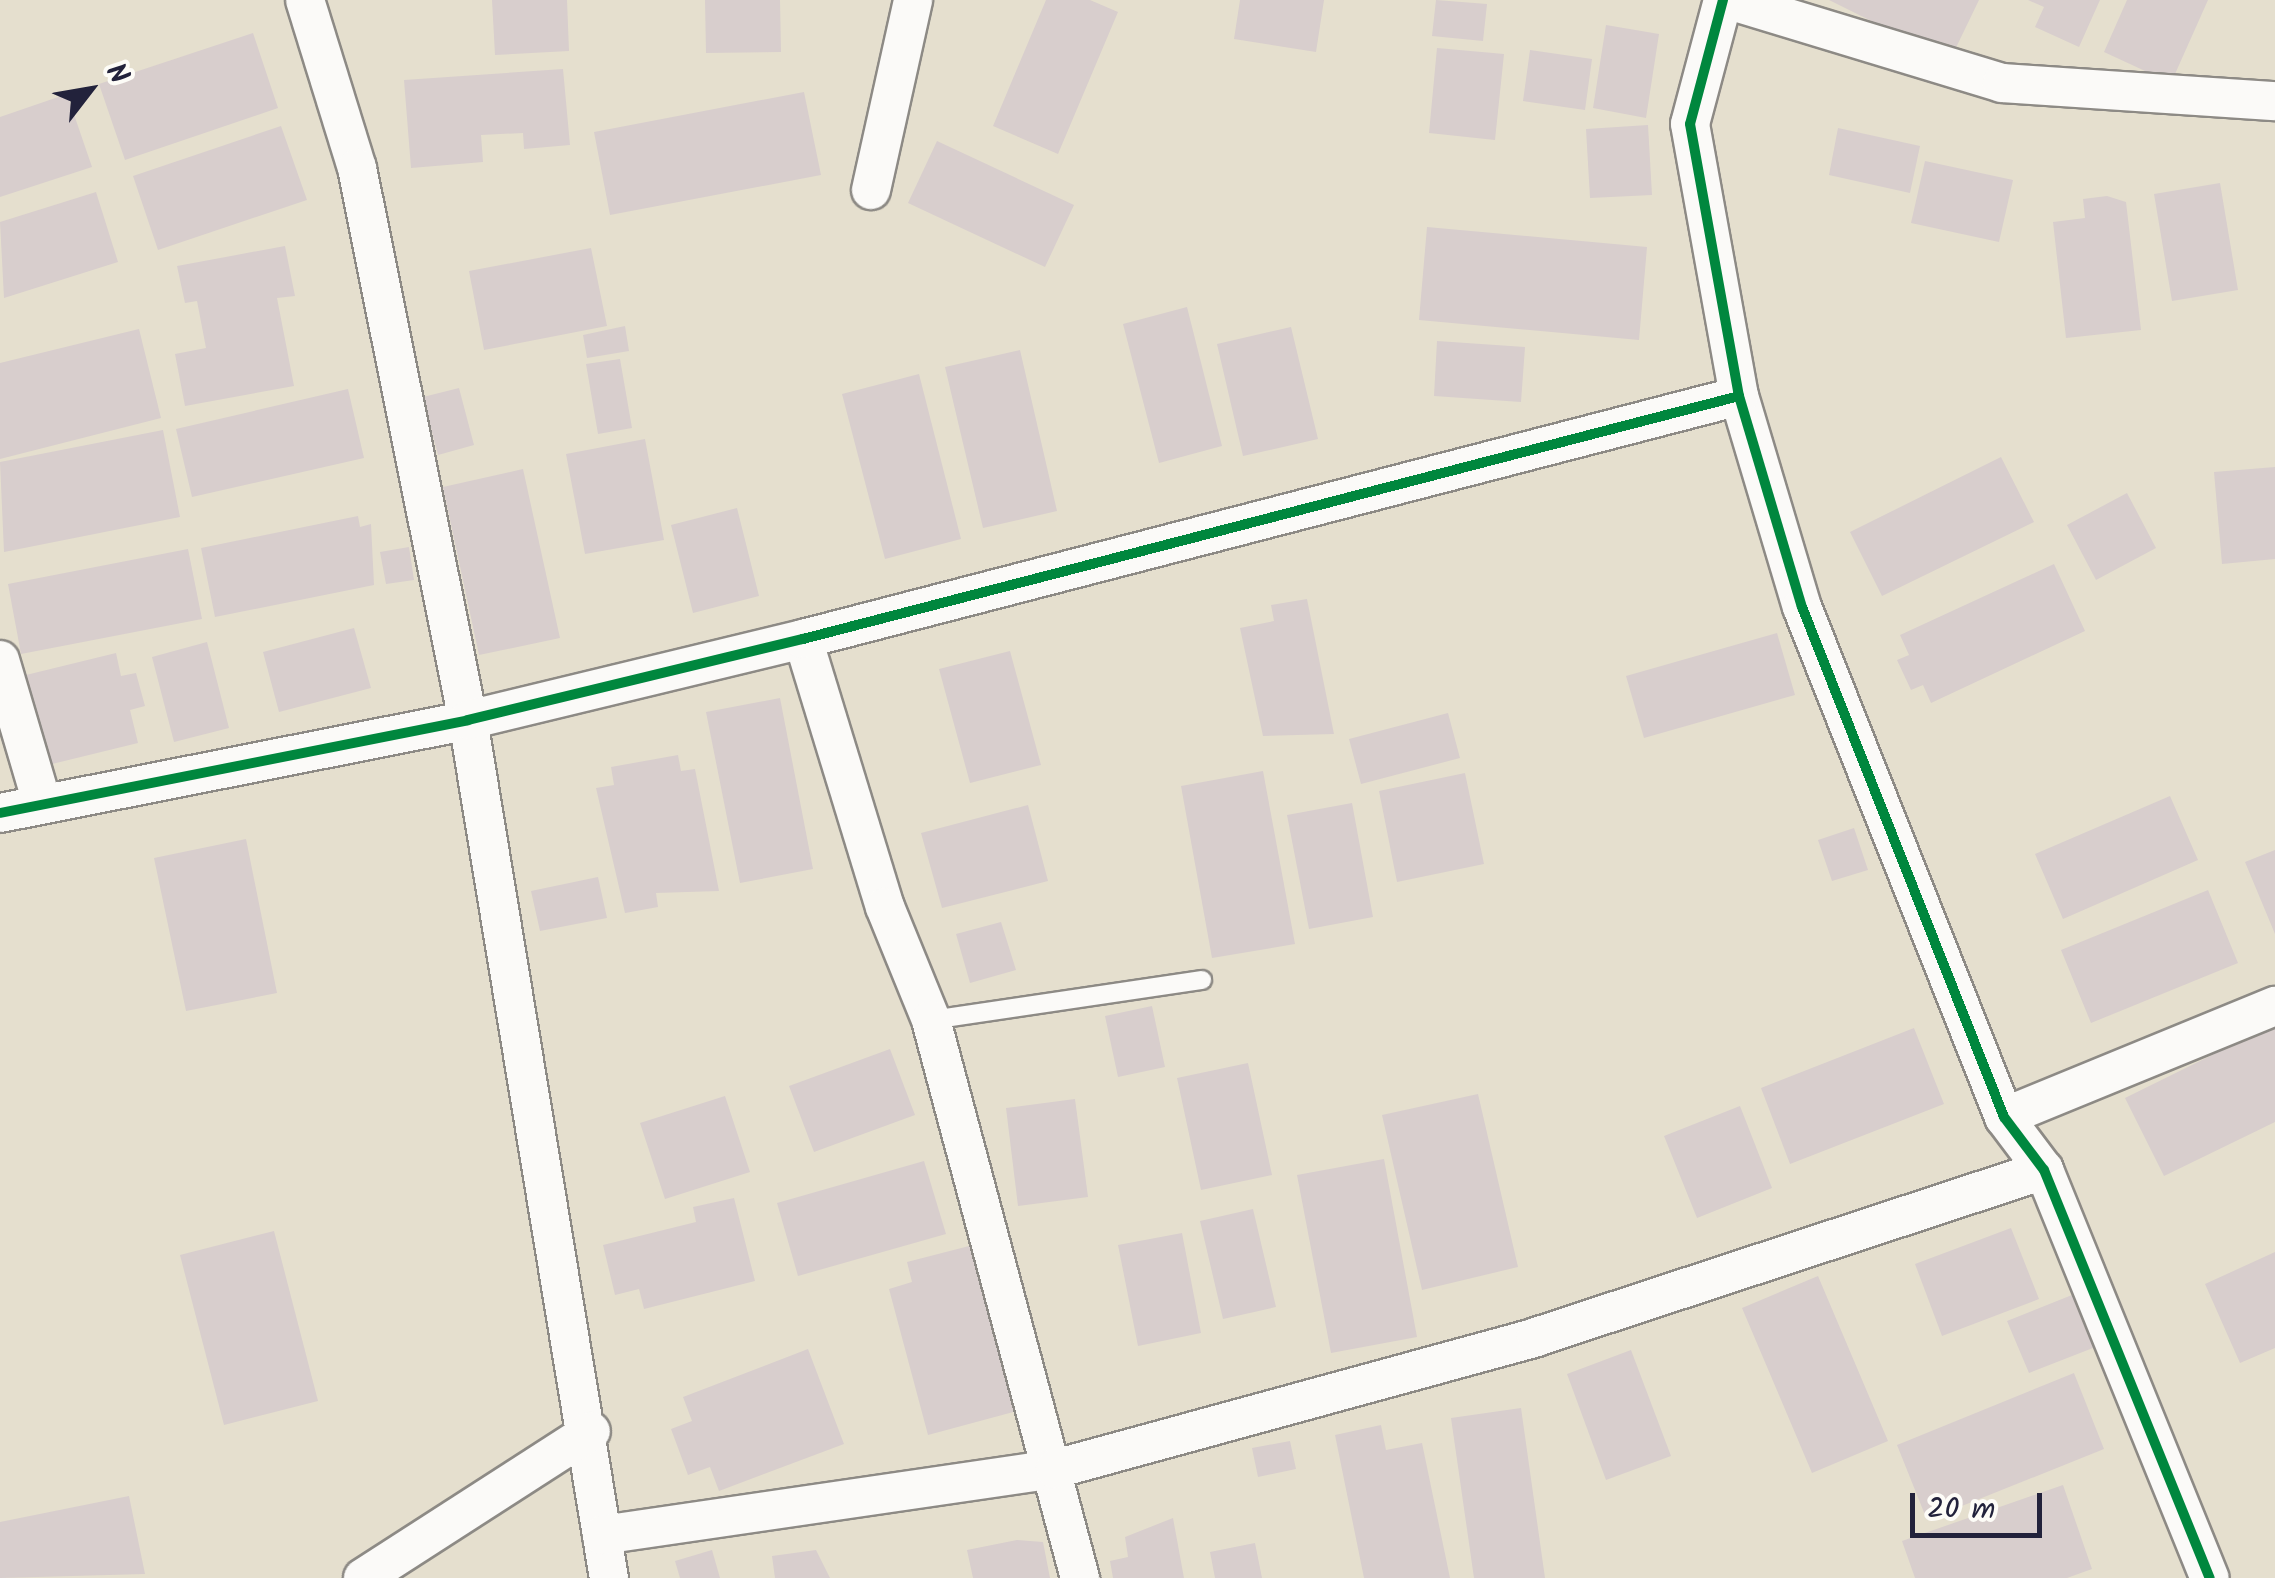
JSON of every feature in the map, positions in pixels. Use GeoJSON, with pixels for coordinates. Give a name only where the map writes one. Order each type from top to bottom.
{"type":"FeatureCollection","features":[{"type":"Feature","properties":{"kind":"street"},"geometry":{"type":"LineString","coordinates":[[305,0],[357,168],[468,720],[591,1431],[609,1578]]}},
{"type":"Feature","properties":{"kind":"street"},"geometry":{"type":"LineString","coordinates":[[871,190],[913,0]]}},
{"type":"Feature","properties":{"kind":"street"},"geometry":{"type":"LineString","coordinates":[[2210,1578],[2044,1170],[2004,1116],[1802,608],[1740,396],[1690,124],[1726,0],[2002,83],[2275,101]]}},
{"type":"Feature","properties":{"kind":"street"},"geometry":{"type":"LineString","coordinates":[[0,813],[41,799],[468,720],[803,639],[1740,396]]}},
{"type":"Feature","properties":{"kind":"street"},"geometry":{"type":"LineString","coordinates":[[803,639],[885,907],[931,1020],[1056,1469],[1080,1578]]}},
{"type":"Feature","properties":{"kind":"street"},"geometry":{"type":"LineString","coordinates":[[0,660],[41,799]]}},
{"type":"Feature","properties":{"kind":"street"},"geometry":{"type":"LineString","coordinates":[[2004,1116],[2275,1006]]}},
{"type":"Feature","properties":{"kind":"street"},"geometry":{"type":"LineString","coordinates":[[602,1535],[1056,1469],[1536,1337],[2044,1170]]}},
{"type":"Feature","properties":{"kind":"street"},"geometry":{"type":"LineString","coordinates":[[363,1578],[591,1431]]}},
{"type":"Feature","properties":{"kind":"lane"},"geometry":{"type":"LineString","coordinates":[[931,1020],[1202,980]]}},
{"type":"Feature","properties":{"kind":"building"},"geometry":{"type":"Polygon","coordinates":[[[492,0],[567,0],[569,51],[495,55],[492,0]]]}},
{"type":"Feature","properties":{"kind":"building"},"geometry":{"type":"Polygon","coordinates":[[[705,0],[780,0],[781,52],[706,53],[705,0]]]}},
{"type":"Feature","properties":{"kind":"building"},"geometry":{"type":"Polygon","coordinates":[[[1046,0],[1090,0],[1118,12],[1058,154],[993,126],[1046,0]]]}},
{"type":"Feature","properties":{"kind":"building"},"geometry":{"type":"Polygon","coordinates":[[[1240,0],[1324,0],[1316,52],[1234,39],[1240,0]]]}},
{"type":"Feature","properties":{"kind":"building"},"geometry":{"type":"Polygon","coordinates":[[[1436,0],[1487,4],[1483,41],[1432,36],[1436,0]]]}},
{"type":"Feature","properties":{"kind":"building"},"geometry":{"type":"Polygon","coordinates":[[[1829,0],[1979,0],[1950,60],[1829,0]]]}},
{"type":"Feature","properties":{"kind":"building"},"geometry":{"type":"Polygon","coordinates":[[[2028,0],[2100,0],[2079,47],[2035,27],[2044,7],[2028,0]]]}},
{"type":"Feature","properties":{"kind":"building"},"geometry":{"type":"Polygon","coordinates":[[[2127,0],[2208,0],[2171,83],[2104,52],[2127,0]]]}},
{"type":"Feature","properties":{"kind":"building"},"geometry":{"type":"Polygon","coordinates":[[[1606,25],[1659,34],[1646,118],[1593,108],[1606,25]]]}},
{"type":"Feature","properties":{"kind":"building"},"geometry":{"type":"Polygon","coordinates":[[[253,33],[278,108],[125,160],[99,84],[253,33]]]}},
{"type":"Feature","properties":{"kind":"building"},"geometry":{"type":"Polygon","coordinates":[[[1437,48],[1504,54],[1495,140],[1429,133],[1437,48]]]}},
{"type":"Feature","properties":{"kind":"building"},"geometry":{"type":"Polygon","coordinates":[[[1530,50],[1592,59],[1585,110],[1523,101],[1530,50]]]}},
{"type":"Feature","properties":{"kind":"building"},"geometry":{"type":"Polygon","coordinates":[[[563,69],[570,145],[524,149],[523,133],[481,135],[483,162],[411,168],[404,80],[563,69]]]}},
{"type":"Feature","properties":{"kind":"building"},"geometry":{"type":"Polygon","coordinates":[[[804,92],[821,175],[610,215],[594,132],[804,92]]]}},
{"type":"Feature","properties":{"kind":"building"},"geometry":{"type":"Polygon","coordinates":[[[67,94],[92,167],[0,197],[0,117],[67,94]]]}},
{"type":"Feature","properties":{"kind":"building"},"geometry":{"type":"Polygon","coordinates":[[[1648,125],[1652,195],[1590,198],[1586,129],[1648,125]]]}},
{"type":"Feature","properties":{"kind":"building"},"geometry":{"type":"Polygon","coordinates":[[[281,126],[307,200],[158,250],[133,176],[281,126]]]}},
{"type":"Feature","properties":{"kind":"building"},"geometry":{"type":"Polygon","coordinates":[[[1838,128],[1920,146],[1910,193],[1829,175],[1838,128]]]}},
{"type":"Feature","properties":{"kind":"building"},"geometry":{"type":"Polygon","coordinates":[[[937,141],[1074,205],[1045,267],[908,203],[937,141]]]}},
{"type":"Feature","properties":{"kind":"building"},"geometry":{"type":"Polygon","coordinates":[[[1925,161],[2013,180],[1999,242],[1911,223],[1925,161]]]}},
{"type":"Feature","properties":{"kind":"building"},"geometry":{"type":"Polygon","coordinates":[[[2220,183],[2238,290],[2172,301],[2154,194],[2220,183]]]}},
{"type":"Feature","properties":{"kind":"building"},"geometry":{"type":"Polygon","coordinates":[[[96,192],[118,262],[4,298],[0,222],[96,192]]]}},
{"type":"Feature","properties":{"kind":"building"},"geometry":{"type":"Polygon","coordinates":[[[2107,196],[2126,202],[2141,330],[2066,338],[2053,222],[2085,218],[2083,199],[2107,196]]]}},
{"type":"Feature","properties":{"kind":"building"},"geometry":{"type":"Polygon","coordinates":[[[1427,227],[1647,247],[1639,340],[1419,320],[1427,227]]]}},
{"type":"Feature","properties":{"kind":"building"},"geometry":{"type":"Polygon","coordinates":[[[285,246],[295,296],[277,298],[294,386],[185,406],[175,354],[206,348],[197,301],[185,303],[177,266],[285,246]]]}},
{"type":"Feature","properties":{"kind":"building"},"geometry":{"type":"Polygon","coordinates":[[[591,248],[607,326],[484,350],[469,271],[591,248]]]}},
{"type":"Feature","properties":{"kind":"building"},"geometry":{"type":"Polygon","coordinates":[[[1187,307],[1222,446],[1159,463],[1123,324],[1187,307]]]}},
{"type":"Feature","properties":{"kind":"building"},"geometry":{"type":"Polygon","coordinates":[[[625,326],[629,351],[587,358],[583,335],[625,326]]]}},
{"type":"Feature","properties":{"kind":"building"},"geometry":{"type":"Polygon","coordinates":[[[1291,327],[1318,439],[1243,456],[1217,344],[1291,327]]]}},
{"type":"Feature","properties":{"kind":"building"},"geometry":{"type":"Polygon","coordinates":[[[139,329],[161,418],[0,459],[0,363],[139,329]]]}},
{"type":"Feature","properties":{"kind":"building"},"geometry":{"type":"Polygon","coordinates":[[[1437,341],[1525,347],[1521,402],[1434,396],[1437,341]]]}},
{"type":"Feature","properties":{"kind":"building"},"geometry":{"type":"Polygon","coordinates":[[[1020,350],[1057,511],[983,528],[945,367],[1020,350]]]}},
{"type":"Feature","properties":{"kind":"building"},"geometry":{"type":"Polygon","coordinates":[[[620,359],[632,428],[598,434],[586,364],[620,359]]]}},
{"type":"Feature","properties":{"kind":"building"},"geometry":{"type":"Polygon","coordinates":[[[919,374],[961,539],[885,559],[842,394],[919,374]]]}},
{"type":"Feature","properties":{"kind":"building"},"geometry":{"type":"Polygon","coordinates":[[[459,388],[474,445],[438,455],[423,397],[459,388]]]}},
{"type":"Feature","properties":{"kind":"building"},"geometry":{"type":"Polygon","coordinates":[[[348,389],[364,458],[192,497],[176,429],[348,389]]]}},
{"type":"Feature","properties":{"kind":"building"},"geometry":{"type":"Polygon","coordinates":[[[163,430],[180,517],[4,552],[0,462],[163,430]]]}},
{"type":"Feature","properties":{"kind":"building"},"geometry":{"type":"Polygon","coordinates":[[[645,439],[664,540],[585,554],[566,454],[645,439]]]}},
{"type":"Feature","properties":{"kind":"building"},"geometry":{"type":"Polygon","coordinates":[[[2001,457],[2034,522],[1882,596],[1850,532],[2001,457]]]}},
{"type":"Feature","properties":{"kind":"building"},"geometry":{"type":"Polygon","coordinates":[[[2275,467],[2275,559],[2222,564],[2214,472],[2275,467]]]}},
{"type":"Feature","properties":{"kind":"building"},"geometry":{"type":"Polygon","coordinates":[[[523,469],[560,638],[479,655],[443,487],[523,469]]]}},
{"type":"Feature","properties":{"kind":"building"},"geometry":{"type":"Polygon","coordinates":[[[2127,493],[2156,548],[2096,580],[2067,525],[2127,493]]]}},
{"type":"Feature","properties":{"kind":"building"},"geometry":{"type":"Polygon","coordinates":[[[737,508],[759,596],[693,613],[671,525],[737,508]]]}},
{"type":"Feature","properties":{"kind":"building"},"geometry":{"type":"Polygon","coordinates":[[[358,516],[360,527],[371,524],[374,585],[215,617],[201,548],[358,516]]]}},
{"type":"Feature","properties":{"kind":"building"},"geometry":{"type":"Polygon","coordinates":[[[409,547],[414,580],[386,584],[380,552],[409,547]]]}},
{"type":"Feature","properties":{"kind":"building"},"geometry":{"type":"Polygon","coordinates":[[[188,549],[202,619],[21,654],[8,584],[188,549]]]}},
{"type":"Feature","properties":{"kind":"building"},"geometry":{"type":"Polygon","coordinates":[[[2054,564],[2085,631],[1931,703],[1923,685],[1911,690],[1897,660],[1909,655],[1900,635],[2054,564]]]}},
{"type":"Feature","properties":{"kind":"building"},"geometry":{"type":"Polygon","coordinates":[[[1307,599],[1334,734],[1263,736],[1240,628],[1274,621],[1271,605],[1307,599]]]}},
{"type":"Feature","properties":{"kind":"building"},"geometry":{"type":"Polygon","coordinates":[[[354,628],[371,688],[279,712],[263,652],[354,628]]]}},
{"type":"Feature","properties":{"kind":"building"},"geometry":{"type":"Polygon","coordinates":[[[1777,633],[1795,695],[1644,738],[1626,676],[1777,633]]]}},
{"type":"Feature","properties":{"kind":"building"},"geometry":{"type":"Polygon","coordinates":[[[207,642],[229,728],[174,742],[152,657],[207,642]]]}},
{"type":"Feature","properties":{"kind":"building"},"geometry":{"type":"Polygon","coordinates":[[[1010,651],[1041,765],[970,783],[939,669],[1010,651]]]}},
{"type":"Feature","properties":{"kind":"building"},"geometry":{"type":"Polygon","coordinates":[[[116,653],[121,676],[136,673],[145,706],[130,710],[138,743],[48,765],[26,675],[116,653]]]}},
{"type":"Feature","properties":{"kind":"building"},"geometry":{"type":"Polygon","coordinates":[[[780,698],[813,869],[740,883],[706,712],[780,698]]]}},
{"type":"Feature","properties":{"kind":"building"},"geometry":{"type":"Polygon","coordinates":[[[1448,713],[1460,758],[1361,784],[1349,739],[1448,713]]]}},
{"type":"Feature","properties":{"kind":"building"},"geometry":{"type":"Polygon","coordinates":[[[678,755],[681,771],[695,769],[719,891],[656,893],[658,907],[625,913],[596,788],[614,785],[611,767],[678,755]]]}},
{"type":"Feature","properties":{"kind":"building"},"geometry":{"type":"Polygon","coordinates":[[[1263,771],[1295,944],[1212,958],[1181,786],[1263,771]]]}},
{"type":"Feature","properties":{"kind":"building"},"geometry":{"type":"Polygon","coordinates":[[[1465,773],[1484,864],[1397,882],[1379,791],[1465,773]]]}},
{"type":"Feature","properties":{"kind":"building"},"geometry":{"type":"Polygon","coordinates":[[[2170,796],[2198,860],[2063,919],[2035,854],[2170,796]]]}},
{"type":"Feature","properties":{"kind":"building"},"geometry":{"type":"Polygon","coordinates":[[[1352,803],[1373,917],[1309,929],[1287,815],[1352,803]]]}},
{"type":"Feature","properties":{"kind":"building"},"geometry":{"type":"Polygon","coordinates":[[[1028,805],[1048,881],[942,908],[921,833],[1028,805]]]}},
{"type":"Feature","properties":{"kind":"building"},"geometry":{"type":"Polygon","coordinates":[[[1854,828],[1868,870],[1832,881],[1818,840],[1854,828]]]}},
{"type":"Feature","properties":{"kind":"building"},"geometry":{"type":"Polygon","coordinates":[[[246,839],[277,993],[186,1011],[154,858],[246,839]]]}},
{"type":"Feature","properties":{"kind":"building"},"geometry":{"type":"Polygon","coordinates":[[[2275,850],[2275,934],[2245,862],[2275,850]]]}},
{"type":"Feature","properties":{"kind":"building"},"geometry":{"type":"Polygon","coordinates":[[[598,877],[607,918],[540,931],[531,891],[598,877]]]}},
{"type":"Feature","properties":{"kind":"building"},"geometry":{"type":"Polygon","coordinates":[[[2208,890],[2238,963],[2091,1023],[2061,950],[2208,890]]]}},
{"type":"Feature","properties":{"kind":"building"},"geometry":{"type":"Polygon","coordinates":[[[1001,922],[1016,970],[970,983],[956,934],[1001,922]]]}},
{"type":"Feature","properties":{"kind":"building"},"geometry":{"type":"Polygon","coordinates":[[[1152,1006],[1165,1067],[1118,1077],[1105,1016],[1152,1006]]]}},
{"type":"Feature","properties":{"kind":"building"},"geometry":{"type":"Polygon","coordinates":[[[2275,1024],[2275,1122],[2164,1176],[2125,1098],[2275,1024]]]}},
{"type":"Feature","properties":{"kind":"building"},"geometry":{"type":"Polygon","coordinates":[[[1914,1028],[1944,1104],[1790,1164],[1761,1088],[1914,1028]]]}},
{"type":"Feature","properties":{"kind":"building"},"geometry":{"type":"Polygon","coordinates":[[[890,1049],[915,1115],[814,1152],[789,1086],[890,1049]]]}},
{"type":"Feature","properties":{"kind":"building"},"geometry":{"type":"Polygon","coordinates":[[[1248,1063],[1272,1175],[1201,1190],[1177,1078],[1248,1063]]]}},
{"type":"Feature","properties":{"kind":"building"},"geometry":{"type":"Polygon","coordinates":[[[1478,1094],[1518,1267],[1422,1290],[1382,1115],[1478,1094]]]}},
{"type":"Feature","properties":{"kind":"building"},"geometry":{"type":"Polygon","coordinates":[[[725,1096],[750,1172],[665,1199],[640,1123],[725,1096]]]}},
{"type":"Feature","properties":{"kind":"building"},"geometry":{"type":"Polygon","coordinates":[[[1075,1099],[1088,1197],[1018,1206],[1006,1108],[1075,1099]]]}},
{"type":"Feature","properties":{"kind":"building"},"geometry":{"type":"Polygon","coordinates":[[[1740,1106],[1772,1188],[1697,1218],[1664,1136],[1740,1106]]]}},
{"type":"Feature","properties":{"kind":"building"},"geometry":{"type":"Polygon","coordinates":[[[1384,1159],[1417,1337],[1331,1353],[1297,1175],[1384,1159]]]}},
{"type":"Feature","properties":{"kind":"building"},"geometry":{"type":"Polygon","coordinates":[[[924,1161],[946,1234],[798,1276],[777,1203],[924,1161]]]}},
{"type":"Feature","properties":{"kind":"building"},"geometry":{"type":"Polygon","coordinates":[[[734,1198],[755,1281],[644,1309],[639,1289],[615,1295],[603,1245],[696,1222],[693,1207],[734,1198]]]}},
{"type":"Feature","properties":{"kind":"building"},"geometry":{"type":"Polygon","coordinates":[[[1253,1209],[1276,1307],[1223,1319],[1200,1221],[1253,1209]]]}},
{"type":"Feature","properties":{"kind":"building"},"geometry":{"type":"Polygon","coordinates":[[[2011,1228],[2039,1299],[1942,1336],[1915,1264],[2011,1228]]]}},
{"type":"Feature","properties":{"kind":"building"},"geometry":{"type":"Polygon","coordinates":[[[274,1231],[318,1401],[224,1425],[180,1255],[274,1231]]]}},
{"type":"Feature","properties":{"kind":"building"},"geometry":{"type":"Polygon","coordinates":[[[1182,1233],[1201,1333],[1138,1346],[1118,1245],[1182,1233]]]}},
{"type":"Feature","properties":{"kind":"building"},"geometry":{"type":"Polygon","coordinates":[[[973,1245],[1017,1411],[928,1435],[889,1289],[912,1282],[907,1262],[973,1245]]]}},
{"type":"Feature","properties":{"kind":"building"},"geometry":{"type":"Polygon","coordinates":[[[2275,1252],[2275,1348],[2240,1363],[2205,1284],[2275,1252]]]}},
{"type":"Feature","properties":{"kind":"building"},"geometry":{"type":"Polygon","coordinates":[[[1818,1276],[1888,1441],[1812,1473],[1742,1308],[1818,1276]]]}},
{"type":"Feature","properties":{"kind":"building"},"geometry":{"type":"Polygon","coordinates":[[[2077,1293],[2098,1346],[2029,1373],[2007,1321],[2077,1293]]]}},
{"type":"Feature","properties":{"kind":"building"},"geometry":{"type":"Polygon","coordinates":[[[808,1349],[844,1444],[719,1491],[710,1467],[688,1475],[671,1429],[692,1421],[683,1397],[808,1349]]]}},
{"type":"Feature","properties":{"kind":"building"},"geometry":{"type":"Polygon","coordinates":[[[1631,1350],[1671,1456],[1606,1480],[1567,1374],[1631,1350]]]}},
{"type":"Feature","properties":{"kind":"building"},"geometry":{"type":"Polygon","coordinates":[[[2074,1373],[2104,1449],[1927,1520],[1897,1445],[2074,1373]]]}},
{"type":"Feature","properties":{"kind":"building"},"geometry":{"type":"Polygon","coordinates":[[[1521,1408],[1545,1578],[1474,1578],[1451,1418],[1521,1408]]]}},
{"type":"Feature","properties":{"kind":"building"},"geometry":{"type":"Polygon","coordinates":[[[1381,1425],[1386,1450],[1422,1443],[1450,1578],[1364,1578],[1335,1435],[1381,1425]]]}},
{"type":"Feature","properties":{"kind":"building"},"geometry":{"type":"Polygon","coordinates":[[[1290,1441],[1296,1469],[1258,1477],[1252,1448],[1290,1441]]]}},
{"type":"Feature","properties":{"kind":"building"},"geometry":{"type":"Polygon","coordinates":[[[2063,1485],[2092,1569],[2067,1578],[1915,1578],[1902,1541],[2063,1485]]]}},
{"type":"Feature","properties":{"kind":"building"},"geometry":{"type":"Polygon","coordinates":[[[129,1496],[145,1574],[0,1578],[0,1522],[129,1496]]]}},
{"type":"Feature","properties":{"kind":"building"},"geometry":{"type":"Polygon","coordinates":[[[1173,1518],[1184,1578],[1113,1578],[1110,1561],[1128,1557],[1125,1537],[1173,1518]]]}},
{"type":"Feature","properties":{"kind":"building"},"geometry":{"type":"Polygon","coordinates":[[[1017,1540],[1043,1542],[1050,1578],[973,1578],[967,1550],[1017,1540]]]}},
{"type":"Feature","properties":{"kind":"building"},"geometry":{"type":"Polygon","coordinates":[[[1255,1543],[1262,1578],[1215,1578],[1210,1552],[1255,1543]]]}},
{"type":"Feature","properties":{"kind":"building"},"geometry":{"type":"Polygon","coordinates":[[[712,1550],[720,1578],[680,1578],[675,1561],[712,1550]]]}},
{"type":"Feature","properties":{"kind":"building"},"geometry":{"type":"Polygon","coordinates":[[[816,1550],[830,1578],[775,1578],[772,1556],[816,1550]]]}},
{"type":"Feature","properties":{"kind":"cycle path"},"geometry":{"type":"LineString","coordinates":[[1723,0],[1690,124],[1739,396],[1802,607],[2004,1117],[2044,1170],[2210,1578]]}},
{"type":"Feature","properties":{"kind":"cycle path"},"geometry":{"type":"LineString","coordinates":[[0,813],[468,720],[803,639],[1739,396]]}}]}
